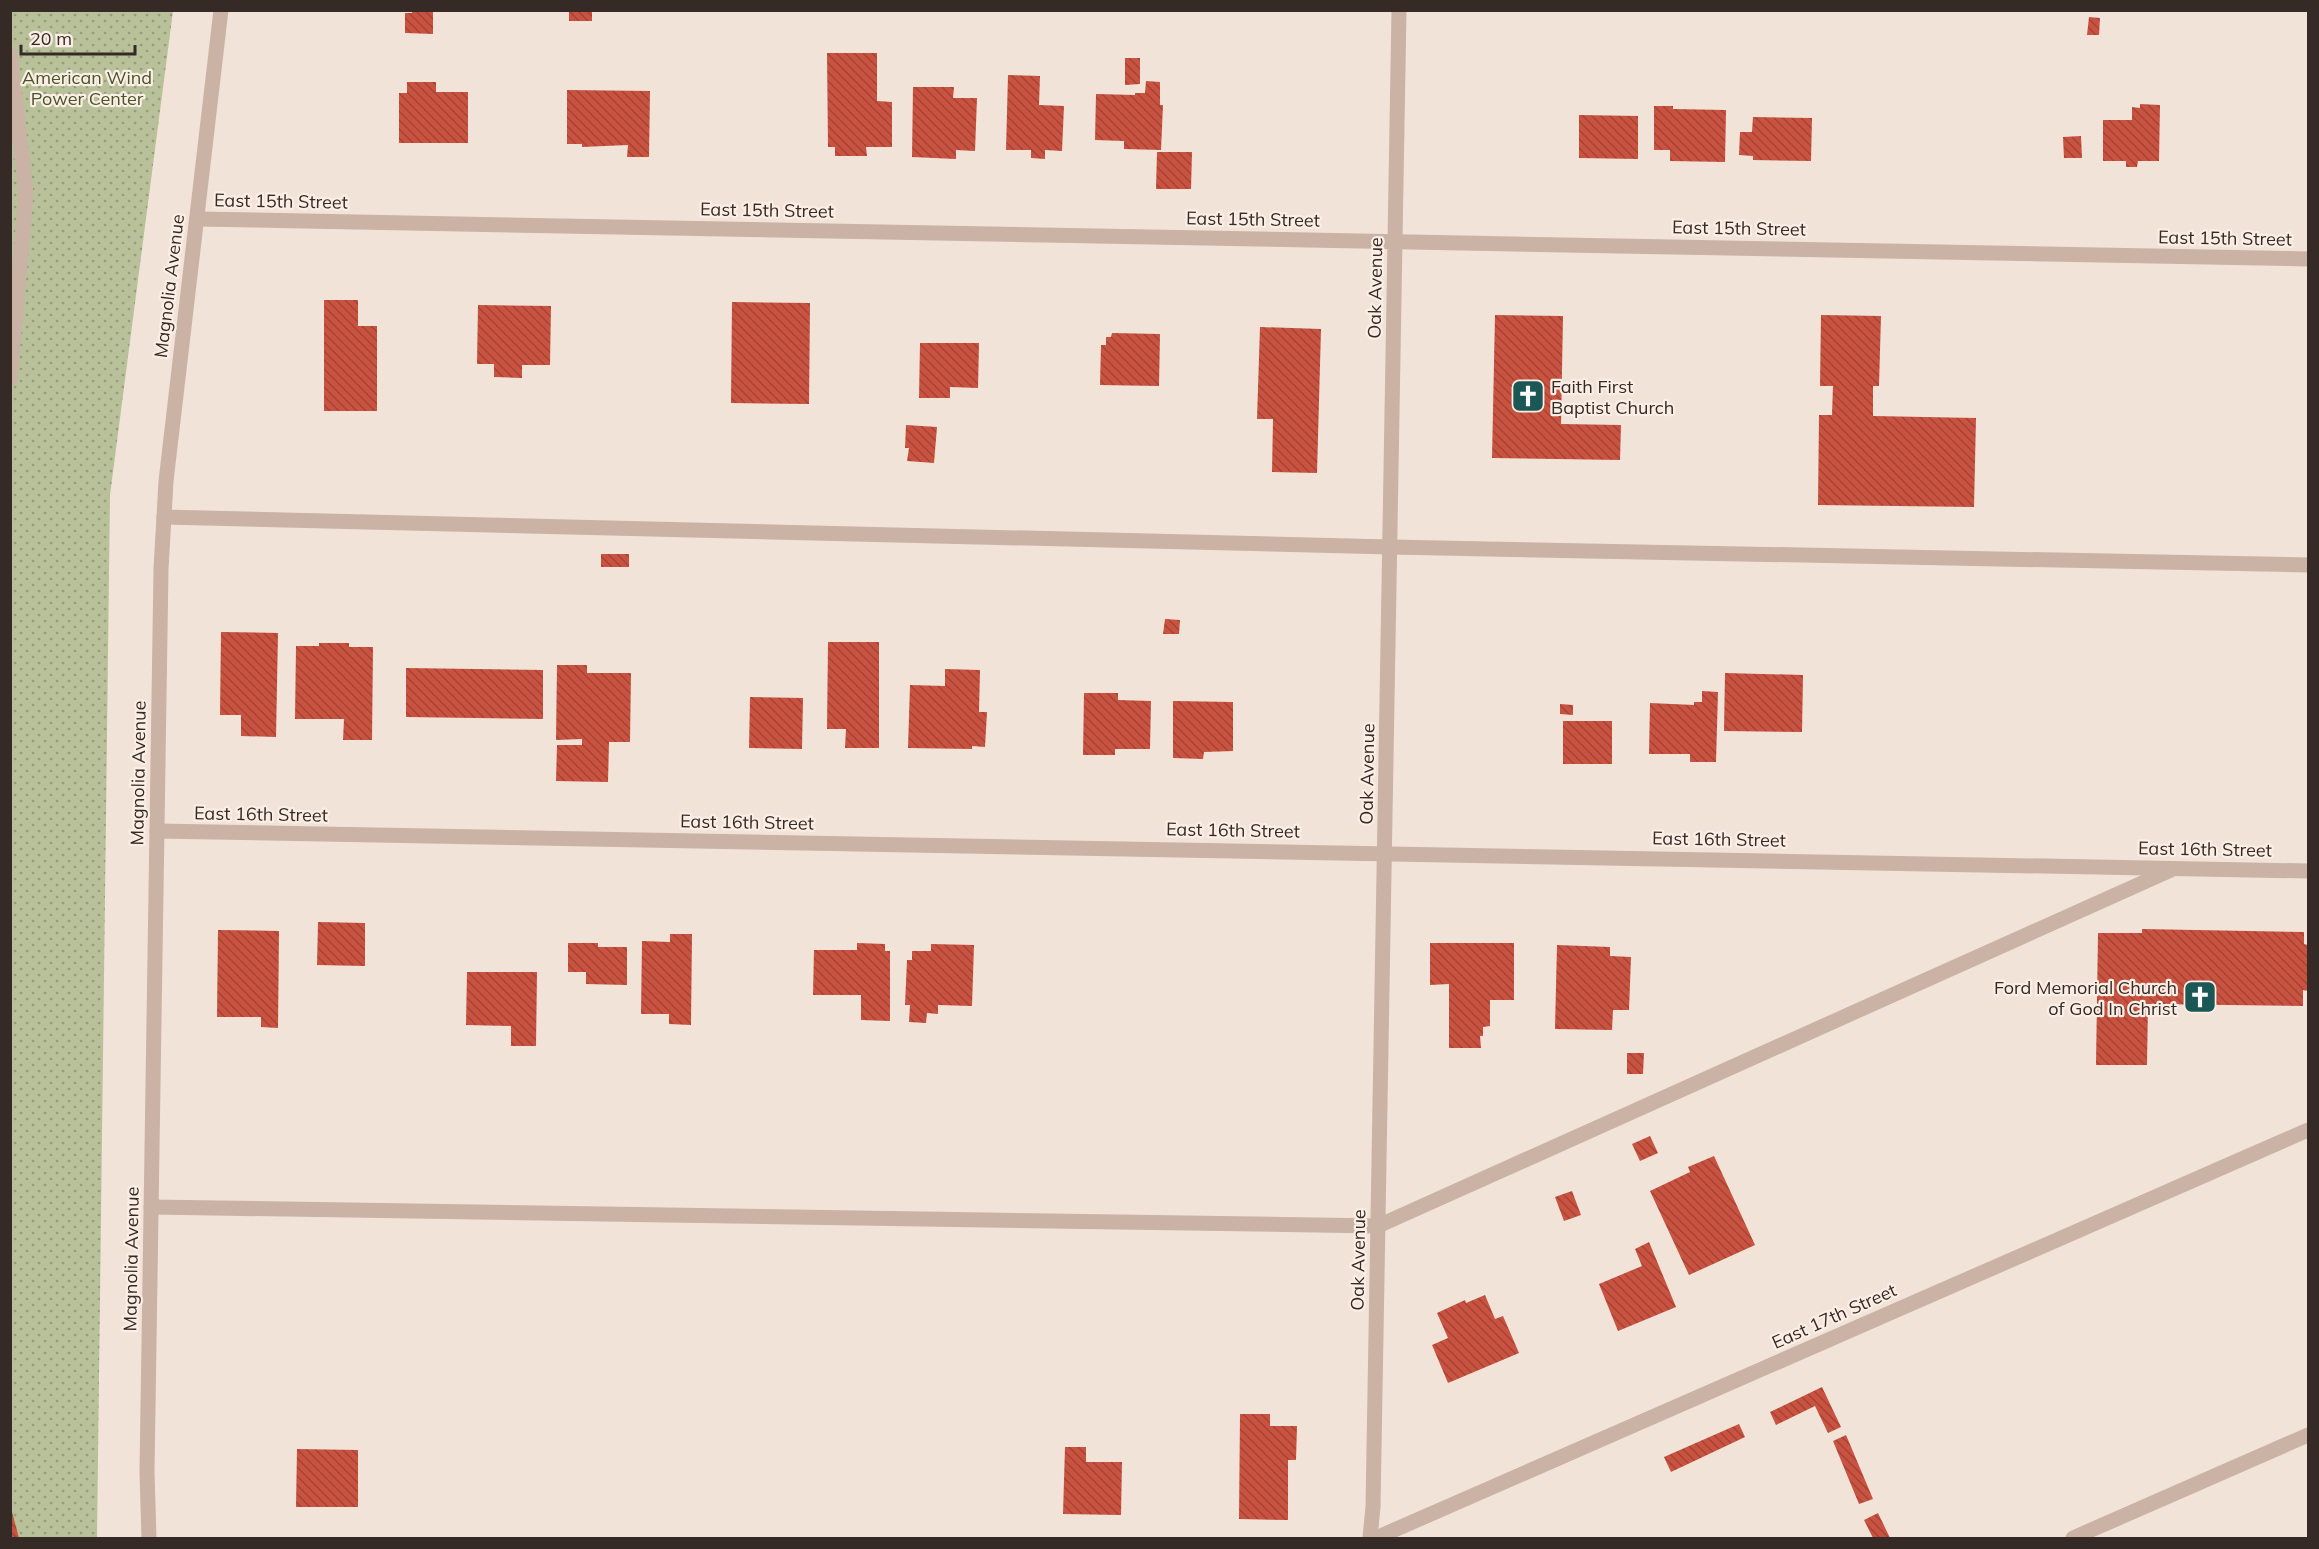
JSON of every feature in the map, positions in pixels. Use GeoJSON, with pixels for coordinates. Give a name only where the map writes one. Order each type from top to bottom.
{"type":"FeatureCollection","features":[{"type":"Feature","properties":{"kind":"street","name":"Magnolia Avenue"},"geometry":{"type":"LineString","coordinates":[[149,1539],[147,1472],[161,569],[166,481],[221,10]]}},
{"type":"Feature","properties":{"kind":"street","name":"Oak Avenue"},"geometry":{"type":"LineString","coordinates":[[1370,1539],[1373,1495],[1399,10]]}},
{"type":"Feature","properties":{"kind":"street"},"geometry":{"type":"LineString","coordinates":[[10,55],[26,193],[10,379]]}},
{"type":"Feature","properties":{"kind":"street","name":"East 15th Street"},"geometry":{"type":"LineString","coordinates":[[197,219],[2308,259]]}},
{"type":"Feature","properties":{"kind":"street"},"geometry":{"type":"LineString","coordinates":[[164,517],[2308,565]]}},
{"type":"Feature","properties":{"kind":"street","name":"East 16th Street"},"geometry":{"type":"LineString","coordinates":[[157,831],[2308,871]]}},
{"type":"Feature","properties":{"kind":"street"},"geometry":{"type":"LineString","coordinates":[[151,1207],[1378,1226],[2175,868]]}},
{"type":"Feature","properties":{"kind":"street","name":"East 17th Street"},"geometry":{"type":"LineString","coordinates":[[1376,1539],[2308,1130]]}},
{"type":"Feature","properties":{"kind":"street"},"geometry":{"type":"LineString","coordinates":[[2073,1539],[2308,1435]]}},
{"type":"Feature","properties":{"kind":"green space","name":"American Wind Power Center"},"geometry":{"type":"Polygon","coordinates":[[[11,11],[173,11],[110,495],[97,1538],[11,1538],[11,11]]]}},
{"type":"Feature","properties":{"kind":"building"},"geometry":{"type":"Polygon","coordinates":[[[412,10],[433,10],[433,34],[405,33],[405,13],[412,13],[412,10]]]}},
{"type":"Feature","properties":{"kind":"building"},"geometry":{"type":"Polygon","coordinates":[[[569,10],[592,10],[592,21],[569,21],[569,10]]]}},
{"type":"Feature","properties":{"kind":"building"},"geometry":{"type":"Polygon","coordinates":[[[2089,17],[2100,18],[2099,35],[2087,35],[2089,17]]]}},
{"type":"Feature","properties":{"kind":"building"},"geometry":{"type":"Polygon","coordinates":[[[827,53],[877,53],[877,101],[892,102],[892,147],[866,147],[867,156],[835,156],[835,147],[828,147],[827,53]]]}},
{"type":"Feature","properties":{"kind":"building"},"geometry":{"type":"Polygon","coordinates":[[[1125,58],[1140,58],[1140,84],[1125,85],[1125,58]]]}},
{"type":"Feature","properties":{"kind":"building"},"geometry":{"type":"Polygon","coordinates":[[[1008,75],[1040,76],[1039,105],[1064,106],[1062,151],[1045,150],[1045,159],[1031,158],[1031,150],[1006,150],[1008,75]]]}},
{"type":"Feature","properties":{"kind":"building"},"geometry":{"type":"Polygon","coordinates":[[[1146,81],[1160,82],[1160,105],[1163,105],[1161,150],[1124,149],[1124,141],[1095,140],[1096,94],[1145,93],[1146,81]]]}},
{"type":"Feature","properties":{"kind":"building"},"geometry":{"type":"Polygon","coordinates":[[[407,82],[436,82],[436,92],[468,92],[468,143],[399,143],[399,93],[407,93],[407,82]]]}},
{"type":"Feature","properties":{"kind":"building"},"geometry":{"type":"Polygon","coordinates":[[[913,87],[954,87],[953,98],[977,98],[975,151],[956,150],[956,159],[912,157],[913,87]]]}},
{"type":"Feature","properties":{"kind":"building"},"geometry":{"type":"Polygon","coordinates":[[[567,90],[650,91],[649,157],[627,157],[628,145],[582,147],[582,144],[567,144],[567,90]]]}},
{"type":"Feature","properties":{"kind":"building"},"geometry":{"type":"Polygon","coordinates":[[[2140,104],[2160,105],[2159,161],[2138,161],[2137,167],[2126,167],[2126,161],[2103,161],[2103,120],[2132,120],[2132,107],[2140,108],[2140,104]]]}},
{"type":"Feature","properties":{"kind":"building"},"geometry":{"type":"Polygon","coordinates":[[[1654,106],[1673,106],[1673,109],[1726,110],[1725,162],[1670,161],[1670,150],[1654,150],[1654,106]]]}},
{"type":"Feature","properties":{"kind":"building"},"geometry":{"type":"Polygon","coordinates":[[[1579,115],[1638,116],[1638,159],[1579,158],[1579,115]]]}},
{"type":"Feature","properties":{"kind":"building"},"geometry":{"type":"Polygon","coordinates":[[[1753,117],[1812,118],[1811,161],[1753,160],[1753,156],[1739,155],[1740,132],[1752,132],[1753,117]]]}},
{"type":"Feature","properties":{"kind":"building"},"geometry":{"type":"Polygon","coordinates":[[[2081,136],[2082,158],[2064,158],[2063,137],[2081,136]]]}},
{"type":"Feature","properties":{"kind":"building"},"geometry":{"type":"Polygon","coordinates":[[[1157,152],[1192,152],[1191,189],[1156,189],[1157,152]]]}},
{"type":"Feature","properties":{"kind":"building"},"geometry":{"type":"Polygon","coordinates":[[[324,300],[358,300],[358,326],[377,326],[377,411],[324,411],[324,300]]]}},
{"type":"Feature","properties":{"kind":"building"},"geometry":{"type":"Polygon","coordinates":[[[732,302],[810,303],[809,404],[731,403],[732,302]]]}},
{"type":"Feature","properties":{"kind":"building"},"geometry":{"type":"Polygon","coordinates":[[[478,305],[551,306],[550,365],[522,365],[522,378],[494,377],[494,364],[477,364],[478,305]]]}},
{"type":"Feature","properties":{"kind":"building"},"geometry":{"type":"Polygon","coordinates":[[[1495,315],[1563,316],[1561,424],[1621,425],[1620,460],[1492,458],[1495,315]]]}},
{"type":"Feature","properties":{"kind":"building"},"geometry":{"type":"Polygon","coordinates":[[[1821,315],[1881,316],[1879,386],[1873,386],[1873,416],[1976,418],[1974,507],[1818,505],[1819,415],[1832,415],[1833,386],[1820,386],[1821,315]]]}},
{"type":"Feature","properties":{"kind":"building"},"geometry":{"type":"Polygon","coordinates":[[[1260,327],[1321,329],[1317,473],[1272,472],[1273,419],[1257,419],[1260,327]]]}},
{"type":"Feature","properties":{"kind":"building"},"geometry":{"type":"Polygon","coordinates":[[[1112,333],[1160,334],[1159,386],[1100,385],[1101,345],[1106,345],[1106,337],[1111,337],[1112,333]]]}},
{"type":"Feature","properties":{"kind":"building"},"geometry":{"type":"Polygon","coordinates":[[[920,343],[979,343],[978,388],[950,387],[950,398],[919,398],[920,343]]]}},
{"type":"Feature","properties":{"kind":"building"},"geometry":{"type":"Polygon","coordinates":[[[906,425],[937,427],[934,463],[907,461],[909,448],[905,448],[906,425]]]}},
{"type":"Feature","properties":{"kind":"building"},"geometry":{"type":"Polygon","coordinates":[[[601,554],[629,554],[629,567],[601,567],[601,554]]]}},
{"type":"Feature","properties":{"kind":"building"},"geometry":{"type":"Polygon","coordinates":[[[1165,619],[1180,620],[1179,634],[1163,634],[1165,619]]]}},
{"type":"Feature","properties":{"kind":"building"},"geometry":{"type":"Polygon","coordinates":[[[221,632],[278,633],[276,737],[241,736],[241,715],[220,715],[221,632]]]}},
{"type":"Feature","properties":{"kind":"building"},"geometry":{"type":"Polygon","coordinates":[[[828,642],[879,642],[879,748],[845,748],[846,729],[827,729],[828,642]]]}},
{"type":"Feature","properties":{"kind":"building"},"geometry":{"type":"Polygon","coordinates":[[[319,643],[349,643],[349,647],[373,647],[372,740],[343,740],[344,719],[295,719],[296,646],[319,646],[319,643]]]}},
{"type":"Feature","properties":{"kind":"building"},"geometry":{"type":"Polygon","coordinates":[[[557,665],[587,665],[587,673],[631,673],[630,742],[609,742],[608,782],[556,781],[557,745],[582,745],[582,739],[556,740],[557,665]]]}},
{"type":"Feature","properties":{"kind":"building"},"geometry":{"type":"Polygon","coordinates":[[[406,668],[543,670],[543,719],[406,717],[406,668]]]}},
{"type":"Feature","properties":{"kind":"building"},"geometry":{"type":"Polygon","coordinates":[[[945,669],[980,670],[979,712],[987,712],[985,747],[972,746],[972,749],[908,748],[910,685],[945,686],[945,669]]]}},
{"type":"Feature","properties":{"kind":"building"},"geometry":{"type":"Polygon","coordinates":[[[1725,673],[1803,675],[1802,732],[1724,731],[1725,673]]]}},
{"type":"Feature","properties":{"kind":"building"},"geometry":{"type":"Polygon","coordinates":[[[1702,691],[1718,692],[1716,762],[1690,762],[1690,754],[1649,754],[1650,703],[1694,705],[1694,702],[1702,702],[1702,691]]]}},
{"type":"Feature","properties":{"kind":"building"},"geometry":{"type":"Polygon","coordinates":[[[1084,693],[1118,693],[1118,700],[1151,701],[1150,749],[1115,749],[1115,755],[1083,755],[1084,693]]]}},
{"type":"Feature","properties":{"kind":"building"},"geometry":{"type":"Polygon","coordinates":[[[750,697],[803,698],[802,749],[749,748],[750,697]]]}},
{"type":"Feature","properties":{"kind":"building"},"geometry":{"type":"Polygon","coordinates":[[[1173,701],[1233,702],[1233,751],[1204,752],[1203,759],[1173,758],[1173,701]]]}},
{"type":"Feature","properties":{"kind":"building"},"geometry":{"type":"Polygon","coordinates":[[[1560,704],[1573,705],[1573,715],[1560,714],[1560,704]]]}},
{"type":"Feature","properties":{"kind":"building"},"geometry":{"type":"Polygon","coordinates":[[[1563,721],[1612,721],[1612,764],[1563,764],[1563,721]]]}},
{"type":"Feature","properties":{"kind":"building"},"geometry":{"type":"Polygon","coordinates":[[[318,922],[365,923],[365,966],[317,965],[318,922]]]}},
{"type":"Feature","properties":{"kind":"building","name":"Ford Memorial Church of God In Christ"},"geometry":{"type":"Polygon","coordinates":[[[2142,929],[2304,932],[2304,944],[2308,945],[2308,991],[2303,990],[2303,1006],[2148,1004],[2147,1065],[2096,1065],[2098,933],[2142,933],[2142,929]]]}},
{"type":"Feature","properties":{"kind":"building"},"geometry":{"type":"Polygon","coordinates":[[[218,930],[279,931],[278,1028],[261,1027],[261,1017],[217,1017],[218,930]]]}},
{"type":"Feature","properties":{"kind":"building"},"geometry":{"type":"Polygon","coordinates":[[[670,934],[692,934],[691,1025],[669,1024],[669,1014],[641,1014],[642,941],[670,942],[670,934]]]}},
{"type":"Feature","properties":{"kind":"building"},"geometry":{"type":"Polygon","coordinates":[[[568,943],[598,943],[598,947],[627,947],[627,985],[586,984],[586,972],[568,972],[568,943]]]}},
{"type":"Feature","properties":{"kind":"building"},"geometry":{"type":"Polygon","coordinates":[[[857,943],[885,944],[885,951],[890,951],[890,1021],[861,1020],[861,995],[813,995],[814,950],[857,950],[857,943]]]}},
{"type":"Feature","properties":{"kind":"building"},"geometry":{"type":"Polygon","coordinates":[[[1430,943],[1514,943],[1514,1000],[1490,1000],[1490,1026],[1483,1027],[1483,1036],[1480,1036],[1481,1048],[1449,1048],[1449,984],[1430,985],[1430,943]]]}},
{"type":"Feature","properties":{"kind":"building"},"geometry":{"type":"Polygon","coordinates":[[[931,944],[974,945],[972,1006],[938,1005],[938,1014],[927,1013],[926,1023],[909,1022],[910,1005],[905,1005],[907,960],[912,960],[912,951],[931,951],[931,944]]]}},
{"type":"Feature","properties":{"kind":"building"},"geometry":{"type":"Polygon","coordinates":[[[1557,945],[1610,947],[1610,956],[1631,957],[1629,1010],[1613,1010],[1612,1030],[1555,1029],[1557,945]]]}},
{"type":"Feature","properties":{"kind":"building"},"geometry":{"type":"Polygon","coordinates":[[[467,972],[537,972],[536,1046],[511,1046],[511,1026],[466,1025],[467,972]]]}},
{"type":"Feature","properties":{"kind":"building"},"geometry":{"type":"Polygon","coordinates":[[[1627,1053],[1644,1053],[1643,1074],[1627,1074],[1627,1053]]]}},
{"type":"Feature","properties":{"kind":"building"},"geometry":{"type":"Polygon","coordinates":[[[1650,1136],[1658,1153],[1640,1161],[1632,1144],[1650,1136]]]}},
{"type":"Feature","properties":{"kind":"building"},"geometry":{"type":"Polygon","coordinates":[[[1714,1156],[1755,1245],[1689,1275],[1650,1191],[1690,1172],[1688,1167],[1714,1156]]]}},
{"type":"Feature","properties":{"kind":"building"},"geometry":{"type":"Polygon","coordinates":[[[1572,1191],[1581,1215],[1564,1221],[1555,1197],[1572,1191]]]}},
{"type":"Feature","properties":{"kind":"building"},"geometry":{"type":"Polygon","coordinates":[[[1649,1242],[1676,1307],[1618,1331],[1599,1284],[1642,1266],[1635,1249],[1649,1242]]]}},
{"type":"Feature","properties":{"kind":"building"},"geometry":{"type":"Polygon","coordinates":[[[1485,1295],[1495,1319],[1503,1316],[1519,1353],[1448,1383],[1432,1345],[1448,1338],[1437,1313],[1465,1300],[1466,1303],[1485,1295]]]}},
{"type":"Feature","properties":{"kind":"building"},"geometry":{"type":"Polygon","coordinates":[[[1822,1387],[1841,1427],[1828,1433],[1815,1406],[1776,1425],[1770,1412],[1822,1387]]]}},
{"type":"Feature","properties":{"kind":"building"},"geometry":{"type":"Polygon","coordinates":[[[1240,1414],[1270,1414],[1270,1426],[1297,1426],[1296,1460],[1288,1460],[1288,1520],[1239,1519],[1240,1414]]]}},
{"type":"Feature","properties":{"kind":"building"},"geometry":{"type":"Polygon","coordinates":[[[1739,1424],[1745,1437],[1671,1472],[1664,1457],[1739,1424]]]}},
{"type":"Feature","properties":{"kind":"building"},"geometry":{"type":"Polygon","coordinates":[[[1846,1435],[1873,1499],[1859,1504],[1833,1441],[1846,1435]]]}},
{"type":"Feature","properties":{"kind":"building"},"geometry":{"type":"Polygon","coordinates":[[[1065,1447],[1086,1447],[1086,1462],[1122,1462],[1121,1515],[1063,1514],[1065,1447]]]}},
{"type":"Feature","properties":{"kind":"building"},"geometry":{"type":"Polygon","coordinates":[[[297,1449],[358,1450],[358,1507],[296,1507],[297,1449]]]}},
{"type":"Feature","properties":{"kind":"building"},"geometry":{"type":"Polygon","coordinates":[[[11,1508],[19,1538],[10,1538],[11,1508]]]}},
{"type":"Feature","properties":{"kind":"building"},"geometry":{"type":"Polygon","coordinates":[[[1878,1513],[1890,1538],[1873,1538],[1864,1520],[1878,1513]]]}},
{"type":"Feature","properties":{"kind":"place","name":"Faith First Baptist Church"},"geometry":{"type":"Point","coordinates":[1528,396]}},
{"type":"Feature","properties":{"kind":"place","name":"Ford Memorial Church of God In Christ"},"geometry":{"type":"Point","coordinates":[2200,997]}}]}
